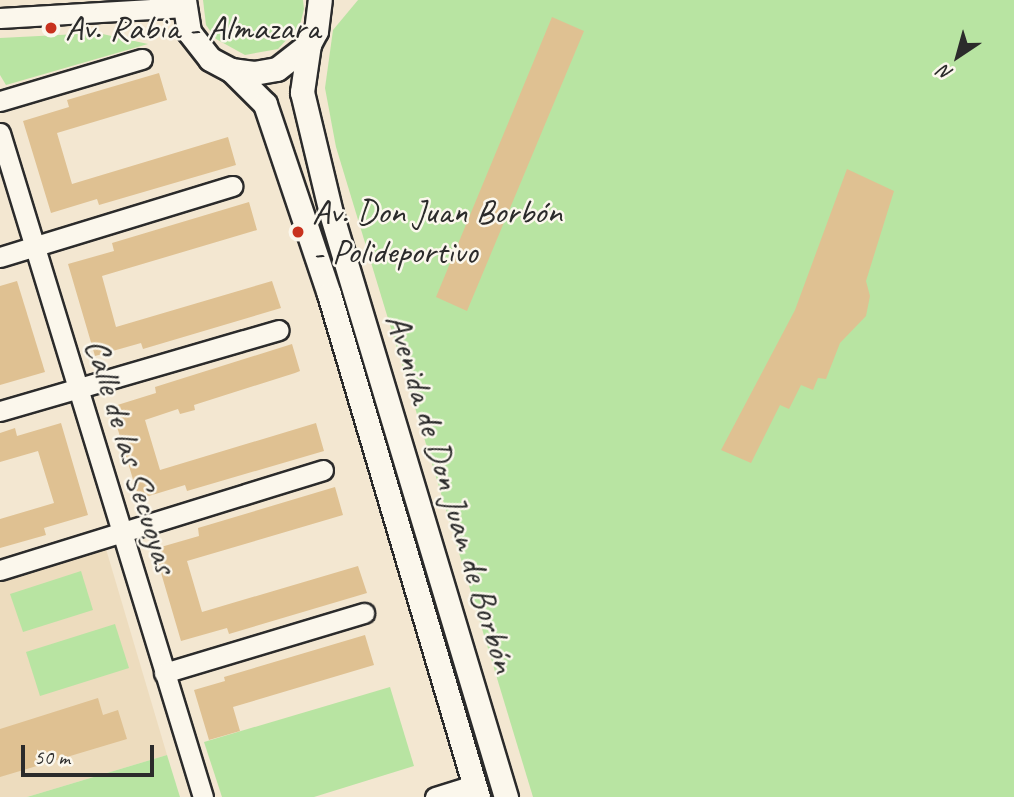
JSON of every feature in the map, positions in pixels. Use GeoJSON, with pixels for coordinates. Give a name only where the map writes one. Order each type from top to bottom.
{"type":"FeatureCollection","features":[{"type":"Feature","properties":{"kind":"street","name":"Avenida de Don Juan de Borbón"},"geometry":{"type":"LineString","coordinates":[[320,0],[316,31],[309,44],[302,92],[331,213],[506,797]]}},
{"type":"Feature","properties":{"kind":"street","name":"Avenida de Don Juan de Borbón"},"geometry":{"type":"LineString","coordinates":[[184,3],[189,32],[210,59],[231,70],[265,104],[329,294],[476,791]]}},
{"type":"Feature","properties":{"kind":"street"},"geometry":{"type":"LineString","coordinates":[[0,18],[184,3]]}},
{"type":"Feature","properties":{"kind":"street"},"geometry":{"type":"LineString","coordinates":[[231,70],[254,74],[277,69],[309,44]]}},
{"type":"Feature","properties":{"kind":"street"},"geometry":{"type":"LineString","coordinates":[[0,100],[142,59]]}},
{"type":"Feature","properties":{"kind":"street","name":"Calle de las Secuoyas"},"geometry":{"type":"LineString","coordinates":[[0,133],[203,797]]}},
{"type":"Feature","properties":{"kind":"street"},"geometry":{"type":"LineString","coordinates":[[0,257],[232,186]]}},
{"type":"Feature","properties":{"kind":"street"},"geometry":{"type":"LineString","coordinates":[[0,411],[278,330]]}},
{"type":"Feature","properties":{"kind":"street"},"geometry":{"type":"LineString","coordinates":[[0,570],[323,470]]}},
{"type":"Feature","properties":{"kind":"street"},"geometry":{"type":"LineString","coordinates":[[164,673],[364,613]]}},
{"type":"Feature","properties":{"kind":"street"},"geometry":{"type":"LineString","coordinates":[[435,797],[476,791]]}},
{"type":"Feature","properties":{"kind":"shaded area"},"geometry":{"type":"Polygon","coordinates":[[[106,549],[167,755],[27,797],[0,797],[0,582],[106,549]]]}},
{"type":"Feature","properties":{"kind":"green space"},"geometry":{"type":"Polygon","coordinates":[[[203,0],[303,0],[304,9],[300,25],[278,49],[245,55],[216,39],[206,25],[203,0]]]}},
{"type":"Feature","properties":{"kind":"green space"},"geometry":{"type":"Polygon","coordinates":[[[358,0],[1014,0],[1014,797],[533,797],[336,147],[325,88],[333,30],[358,0]]]}},
{"type":"Feature","properties":{"kind":"green space"},"geometry":{"type":"Polygon","coordinates":[[[98,33],[148,44],[6,85],[0,75],[0,38],[98,33]]]}},
{"type":"Feature","properties":{"kind":"green space"},"geometry":{"type":"Polygon","coordinates":[[[81,571],[93,610],[23,632],[10,594],[81,571]]]}},
{"type":"Feature","properties":{"kind":"green space"},"geometry":{"type":"Polygon","coordinates":[[[115,624],[129,668],[40,696],[26,652],[115,624]]]}},
{"type":"Feature","properties":{"kind":"green space"},"geometry":{"type":"Polygon","coordinates":[[[390,687],[414,766],[314,797],[222,797],[204,742],[390,687]]]}},
{"type":"Feature","properties":{"kind":"green space"},"geometry":{"type":"Polygon","coordinates":[[[167,755],[180,797],[27,797],[167,755]]]}},
{"type":"Feature","properties":{"kind":"building"},"geometry":{"type":"Polygon","coordinates":[[[552,17],[584,31],[467,311],[436,297],[552,17]]]}},
{"type":"Feature","properties":{"kind":"building"},"geometry":{"type":"Polygon","coordinates":[[[159,73],[167,100],[57,133],[72,184],[228,137],[236,165],[99,205],[97,199],[51,213],[23,121],[69,107],[67,100],[159,73]]]}},
{"type":"Feature","properties":{"kind":"building"},"geometry":{"type":"Polygon","coordinates":[[[847,169],[894,191],[866,281],[870,296],[866,316],[840,343],[826,379],[818,378],[813,390],[801,385],[789,409],[780,405],[751,463],[721,450],[795,310],[847,169]]]}},
{"type":"Feature","properties":{"kind":"building"},"geometry":{"type":"Polygon","coordinates":[[[249,202],[257,230],[102,276],[116,327],[272,281],[281,308],[143,349],[141,343],[95,356],[68,264],[114,251],[112,243],[249,202]]]}},
{"type":"Feature","properties":{"kind":"building"},"geometry":{"type":"Polygon","coordinates":[[[17,281],[45,372],[0,385],[0,286],[17,281]]]}},
{"type":"Feature","properties":{"kind":"building"},"geometry":{"type":"Polygon","coordinates":[[[292,344],[300,371],[194,405],[195,410],[180,414],[178,409],[145,420],[160,470],[316,423],[324,451],[187,491],[185,485],[139,499],[111,407],[156,393],[155,387],[292,344]]]}},
{"type":"Feature","properties":{"kind":"building"},"geometry":{"type":"Polygon","coordinates":[[[61,423],[88,515],[44,528],[46,535],[0,548],[0,519],[54,503],[38,451],[0,462],[0,433],[15,428],[17,436],[61,423]]]}},
{"type":"Feature","properties":{"kind":"building"},"geometry":{"type":"Polygon","coordinates":[[[335,487],[343,515],[187,561],[202,612],[358,566],[367,593],[229,634],[227,628],[181,641],[154,549],[199,536],[198,528],[335,487]]]}},
{"type":"Feature","properties":{"kind":"building"},"geometry":{"type":"Polygon","coordinates":[[[365,635],[374,665],[233,707],[240,731],[209,740],[194,690],[225,681],[224,677],[365,635]]]}},
{"type":"Feature","properties":{"kind":"building"},"geometry":{"type":"Polygon","coordinates":[[[98,698],[103,715],[118,710],[127,739],[0,777],[0,729],[98,698]]]}},
{"type":"Feature","properties":{"kind":"place","name":"Av. Rabia - Almazara"},"geometry":{"type":"Point","coordinates":[51,28]}},
{"type":"Feature","properties":{"kind":"place","name":"Av. Don Juan Borbón - Polideportivo"},"geometry":{"type":"Point","coordinates":[298,232]}}]}
